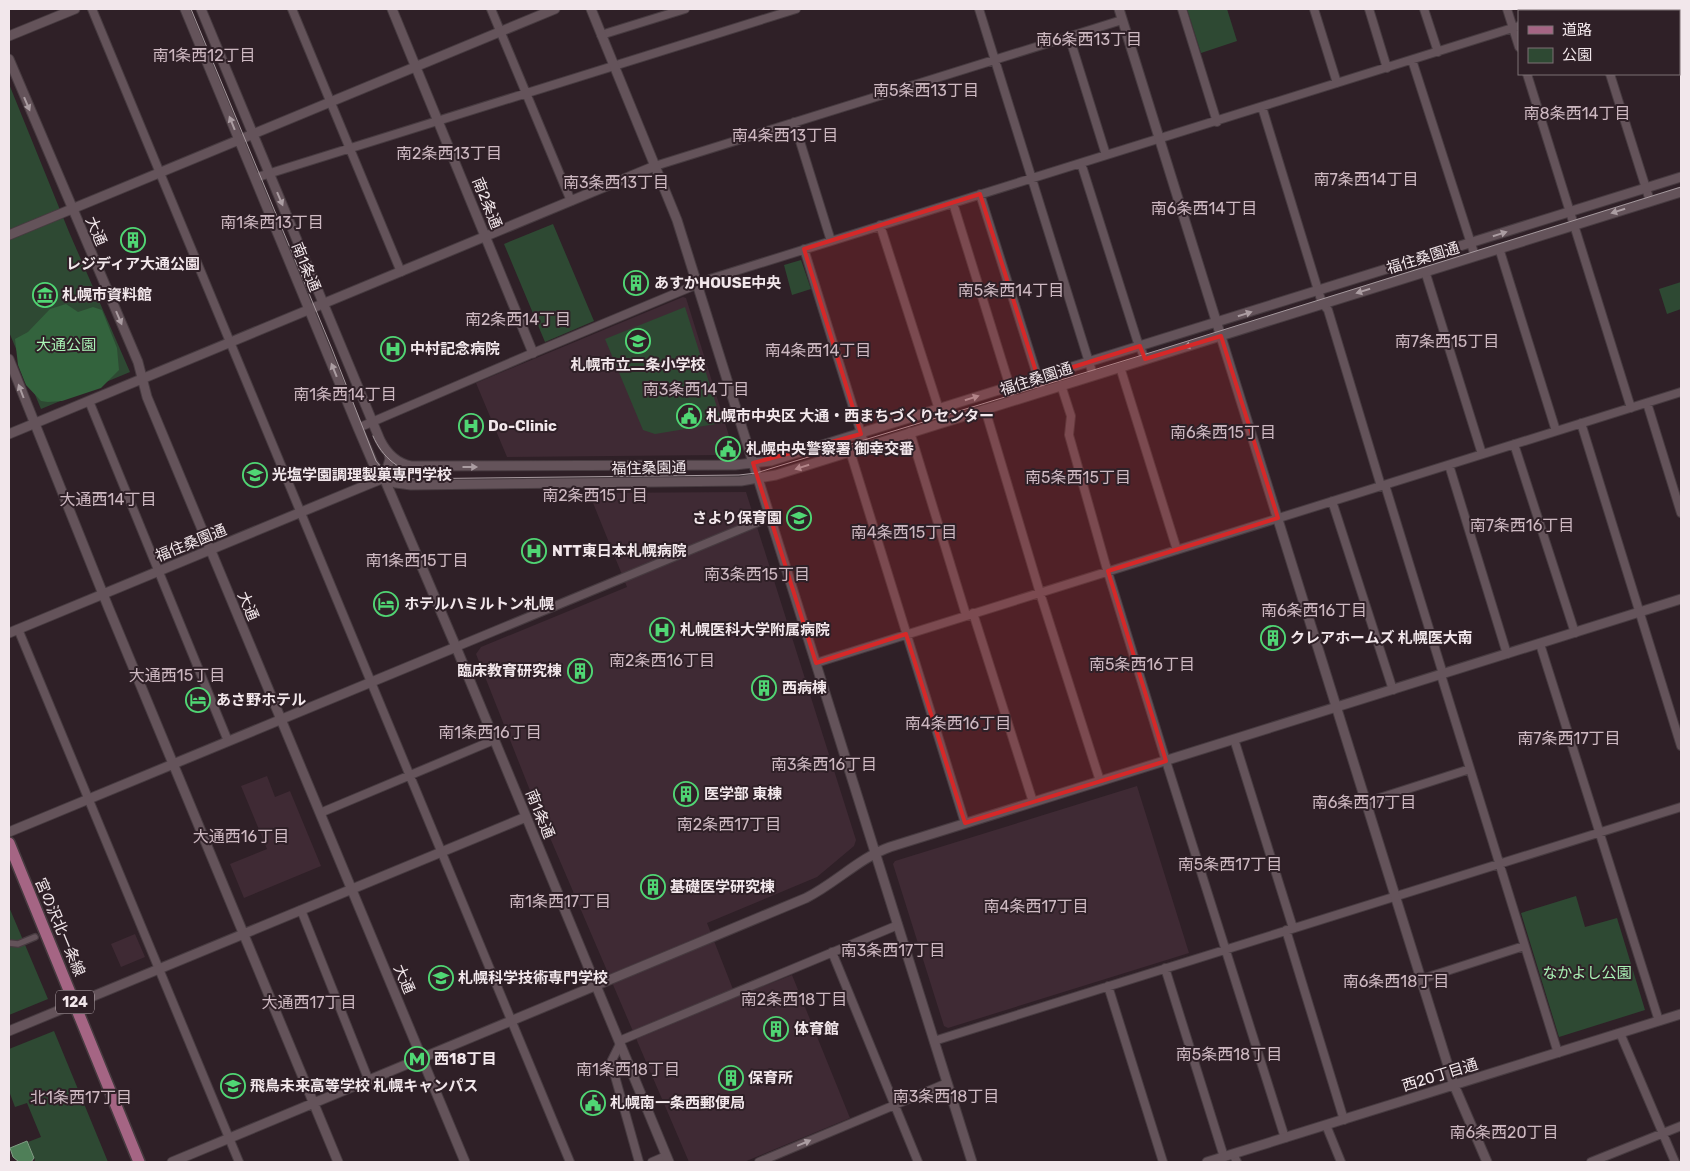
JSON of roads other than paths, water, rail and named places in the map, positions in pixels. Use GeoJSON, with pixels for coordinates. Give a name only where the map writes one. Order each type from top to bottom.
{"type":"FeatureCollection","features":[{"type":"Feature","properties":{"kind":"main road","name":"宮の沢北一条線"},"geometry":{"type":"LineString","coordinates":[[9,843],[140,1162]]}},
{"type":"Feature","properties":{"kind":"street"},"geometry":{"type":"LineString","coordinates":[[9,36],[75,9]]}},
{"type":"Feature","properties":{"kind":"street"},"geometry":{"type":"LineString","coordinates":[[92,9],[570,1162]]}},
{"type":"Feature","properties":{"kind":"street","name":"南1条通"},"geometry":{"type":"LineString","coordinates":[[185,9],[358,428],[373,463],[384,478],[456,647],[668,1159]]}},
{"type":"Feature","properties":{"kind":"street","name":"南1条通"},"geometry":{"type":"LineString","coordinates":[[201,9],[372,422],[389,455]]}},
{"type":"Feature","properties":{"kind":"street"},"geometry":{"type":"LineString","coordinates":[[292,9],[401,272]]}},
{"type":"Feature","properties":{"kind":"street","name":"南2条通"},"geometry":{"type":"LineString","coordinates":[[392,9],[533,353]]}},
{"type":"Feature","properties":{"kind":"street"},"geometry":{"type":"LineString","coordinates":[[491,9],[571,201]]}},
{"type":"Feature","properties":{"kind":"street"},"geometry":{"type":"LineString","coordinates":[[9,235],[555,9]]}},
{"type":"Feature","properties":{"kind":"street"},"geometry":{"type":"LineString","coordinates":[[591,9],[677,220],[972,1162]]}},
{"type":"Feature","properties":{"kind":"street"},"geometry":{"type":"LineString","coordinates":[[601,35],[685,9]]}},
{"type":"Feature","properties":{"kind":"street"},"geometry":{"type":"LineString","coordinates":[[255,178],[796,9]]}},
{"type":"Feature","properties":{"kind":"street"},"geometry":{"type":"LineString","coordinates":[[980,9],[1093,375]]}},
{"type":"Feature","properties":{"kind":"street"},"geometry":{"type":"LineString","coordinates":[[1119,9],[1454,1085],[1487,1162]]}},
{"type":"Feature","properties":{"kind":"street"},"geometry":{"type":"LineString","coordinates":[[1182,9],[1217,122]]}},
{"type":"Feature","properties":{"kind":"street"},"geometry":{"type":"LineString","coordinates":[[1314,9],[1337,83]]}},
{"type":"Feature","properties":{"kind":"street"},"geometry":{"type":"LineString","coordinates":[[1369,9],[1387,68]]}},
{"type":"Feature","properties":{"kind":"street"},"geometry":{"type":"LineString","coordinates":[[1424,9],[1438,52]]}},
{"type":"Feature","properties":{"kind":"street"},"geometry":{"type":"LineString","coordinates":[[1507,9],[1516,27],[1518,40]]}},
{"type":"Feature","properties":{"kind":"street"},"geometry":{"type":"LineString","coordinates":[[9,434],[655,166],[1122,20]]}},
{"type":"Feature","properties":{"kind":"street"},"geometry":{"type":"LineString","coordinates":[[358,428],[697,284],[1516,27]]}},
{"type":"Feature","properties":{"kind":"street"},"geometry":{"type":"LineString","coordinates":[[1069,36],[1106,155]]}},
{"type":"Feature","properties":{"kind":"street","name":"大通"},"geometry":{"type":"LineString","coordinates":[[9,59],[138,362],[147,397],[465,1162]]}},
{"type":"Feature","properties":{"kind":"street"},"geometry":{"type":"LineString","coordinates":[[1412,60],[1475,256]]}},
{"type":"Feature","properties":{"kind":"street"},"geometry":{"type":"LineString","coordinates":[[1527,75],[1631,408]]}},
{"type":"Feature","properties":{"kind":"street"},"geometry":{"type":"LineString","coordinates":[[1610,75],[1650,201]]}},
{"type":"Feature","properties":{"kind":"street"},"geometry":{"type":"LineString","coordinates":[[1262,107],[1320,290],[1322,303],[1328,310],[1383,485],[1558,1053]]}},
{"type":"Feature","properties":{"kind":"street"},"geometry":{"type":"LineString","coordinates":[[794,122],[831,241]]}},
{"type":"Feature","properties":{"kind":"street"},"geometry":{"type":"LineString","coordinates":[[1081,163],[1136,340],[1145,359]]}},
{"type":"Feature","properties":{"kind":"street","name":"福住桑園通"},"geometry":{"type":"LineString","coordinates":[[389,455],[404,465],[428,467],[735,465],[771,461],[1681,177]]}},
{"type":"Feature","properties":{"kind":"street","name":"福住桑園通"},"geometry":{"type":"LineString","coordinates":[[384,478],[396,483],[411,485],[741,481],[776,475],[1681,192]]}},
{"type":"Feature","properties":{"kind":"street"},"geometry":{"type":"LineString","coordinates":[[980,194],[1042,391]]}},
{"type":"Feature","properties":{"kind":"street"},"geometry":{"type":"LineString","coordinates":[[953,203],[1014,400]]}},
{"type":"Feature","properties":{"kind":"street"},"geometry":{"type":"LineString","coordinates":[[880,226],[943,422]]}},
{"type":"Feature","properties":{"kind":"street"},"geometry":{"type":"LineString","coordinates":[[1499,248],[1556,431]]}},
{"type":"Feature","properties":{"kind":"street"},"geometry":{"type":"LineString","coordinates":[[804,249],[866,446]]}},
{"type":"Feature","properties":{"kind":"street"},"geometry":{"type":"LineString","coordinates":[[1426,271],[1482,454]]}},
{"type":"Feature","properties":{"kind":"street"},"geometry":{"type":"LineString","coordinates":[[9,359],[103,594],[338,1162]]}},
{"type":"Feature","properties":{"kind":"street"},"geometry":{"type":"LineString","coordinates":[[1120,367],[1177,550]]}},
{"type":"Feature","properties":{"kind":"street"},"geometry":{"type":"LineString","coordinates":[[1061,385],[1071,416],[1069,435],[1108,571],[1285,1138]]}},
{"type":"Feature","properties":{"kind":"street"},"geometry":{"type":"LineString","coordinates":[[816,662],[1681,392]]}},
{"type":"Feature","properties":{"kind":"street"},"geometry":{"type":"LineString","coordinates":[[89,401],[228,741]]}},
{"type":"Feature","properties":{"kind":"street"},"geometry":{"type":"LineString","coordinates":[[1647,403],[1681,512]]}},
{"type":"Feature","properties":{"kind":"street"},"geometry":{"type":"LineString","coordinates":[[985,409],[1040,592],[1100,781]]}},
{"type":"Feature","properties":{"kind":"street"},"geometry":{"type":"LineString","coordinates":[[1581,423],[1681,746]]}},
{"type":"Feature","properties":{"kind":"street"},"geometry":{"type":"LineString","coordinates":[[910,432],[1033,802]]}},
{"type":"Feature","properties":{"kind":"street"},"geometry":{"type":"LineString","coordinates":[[1514,444],[1575,633]]}},
{"type":"Feature","properties":{"kind":"street"},"geometry":{"type":"LineString","coordinates":[[850,451],[965,823]]}},
{"type":"Feature","properties":{"kind":"street"},"geometry":{"type":"LineString","coordinates":[[384,478],[390,459],[389,455]]}},
{"type":"Feature","properties":{"kind":"street","name":"福住桑園通"},"geometry":{"type":"LineString","coordinates":[[9,633],[384,478],[404,465]]}},
{"type":"Feature","properties":{"kind":"street"},"geometry":{"type":"LineString","coordinates":[[1448,465],[1506,654]]}},
{"type":"Feature","properties":{"kind":"street"},"geometry":{"type":"LineString","coordinates":[[1332,501],[1393,690]]}},
{"type":"Feature","properties":{"kind":"street"},"geometry":{"type":"LineString","coordinates":[[9,832],[770,517]]}},
{"type":"Feature","properties":{"kind":"street"},"geometry":{"type":"LineString","coordinates":[[172,1162],[806,898],[830,885],[875,853],[965,823],[1681,599]]}},
{"type":"Feature","properties":{"kind":"street"},"geometry":{"type":"LineString","coordinates":[[18,629],[239,1162]]}},
{"type":"Feature","properties":{"kind":"street"},"geometry":{"type":"LineString","coordinates":[[1540,644],[1658,1021]]}},
{"type":"Feature","properties":{"kind":"street"},"geometry":{"type":"LineString","coordinates":[[1234,739],[1344,1120]]}},
{"type":"Feature","properties":{"kind":"street"},"geometry":{"type":"LineString","coordinates":[[320,813],[494,740]]}},
{"type":"Feature","properties":{"kind":"street"},"geometry":{"type":"LineString","coordinates":[[1367,802],[1470,769]]}},
{"type":"Feature","properties":{"kind":"street"},"geometry":{"type":"LineString","coordinates":[[934,1041],[1681,807]]}},
{"type":"Feature","properties":{"kind":"street"},"geometry":{"type":"LineString","coordinates":[[9,1031],[526,817]]}},
{"type":"Feature","properties":{"kind":"street"},"geometry":{"type":"LineString","coordinates":[[301,910],[369,1081]]}},
{"type":"Feature","properties":{"kind":"street"},"geometry":{"type":"LineString","coordinates":[[639,1162],[611,1062],[619,1043],[898,925]]}},
{"type":"Feature","properties":{"kind":"street"},"geometry":{"type":"LineString","coordinates":[[9,943],[18,944],[35,937]]}},
{"type":"Feature","properties":{"kind":"street"},"geometry":{"type":"LineString","coordinates":[[1422,979],[1524,946]]}},
{"type":"Feature","properties":{"kind":"street"},"geometry":{"type":"LineString","coordinates":[[832,952],[918,1162]]}},
{"type":"Feature","properties":{"kind":"street"},"geometry":{"type":"LineString","coordinates":[[1165,968],[1224,1157]]}},
{"type":"Feature","properties":{"kind":"street"},"geometry":{"type":"LineString","coordinates":[[1108,986],[1163,1162]]}},
{"type":"Feature","properties":{"kind":"street","name":"西20丁目通"},"geometry":{"type":"LineString","coordinates":[[1207,1162],[1224,1157],[1235,1158],[1285,1138],[1681,1014]]}},
{"type":"Feature","properties":{"kind":"street"},"geometry":{"type":"LineString","coordinates":[[1620,1033],[1675,1162]]}},
{"type":"Feature","properties":{"kind":"street"},"geometry":{"type":"LineString","coordinates":[[759,1162],[947,1083]]}},
{"type":"Feature","properties":{"kind":"street"},"geometry":{"type":"LineString","coordinates":[[1326,1126],[1341,1162]]}},
{"type":"Feature","properties":{"kind":"street"},"geometry":{"type":"LineString","coordinates":[[1591,1162],[1681,1126]]}},
{"type":"Feature","properties":{"kind":"street"},"geometry":{"type":"LineString","coordinates":[[652,1162],[668,1159]]}},
{"type":"Feature","properties":{"kind":"tram line"},"geometry":{"type":"LineString","coordinates":[[191,9],[332,349],[376,461],[386,473],[397,479],[739,475],[756,473],[1159,350],[1681,187]]}},
{"type":"Feature","properties":{"kind":"tram line"},"geometry":{"type":"LineString","coordinates":[[373,436],[381,451],[393,462],[407,471],[424,474]]}},
{"type":"Feature","properties":{"kind":"place","name":"レジディア大通公園"},"geometry":{"type":"Point","coordinates":[133,240]}},
{"type":"Feature","properties":{"kind":"place","name":"あすかHOUSE中央"},"geometry":{"type":"Point","coordinates":[636,283]}},
{"type":"Feature","properties":{"kind":"place","name":"札幌市資料館"},"geometry":{"type":"Point","coordinates":[45,295]}},
{"type":"Feature","properties":{"kind":"place","name":"札幌市立二条小学校"},"geometry":{"type":"Point","coordinates":[638,341]}},
{"type":"Feature","properties":{"kind":"place","name":"中村記念病院"},"geometry":{"type":"Point","coordinates":[393,349]}},
{"type":"Feature","properties":{"kind":"place","name":"札幌市中央区 大通・西まちづくりセンター"},"geometry":{"type":"Point","coordinates":[689,416]}},
{"type":"Feature","properties":{"kind":"place","name":"Do-Clinic"},"geometry":{"type":"Point","coordinates":[471,426]}},
{"type":"Feature","properties":{"kind":"place","name":"札幌中央警察署 御幸交番"},"geometry":{"type":"Point","coordinates":[728,449]}},
{"type":"Feature","properties":{"kind":"place","name":"光塩学園調理製菓専門学校"},"geometry":{"type":"Point","coordinates":[255,475]}},
{"type":"Feature","properties":{"kind":"place","name":"さより保育園"},"geometry":{"type":"Point","coordinates":[799,518]}},
{"type":"Feature","properties":{"kind":"place","name":"NTT東日本札幌病院"},"geometry":{"type":"Point","coordinates":[534,551]}},
{"type":"Feature","properties":{"kind":"place","name":"ホテルハミルトン札幌"},"geometry":{"type":"Point","coordinates":[386,604]}},
{"type":"Feature","properties":{"kind":"place","name":"札幌医科大学附属病院"},"geometry":{"type":"Point","coordinates":[662,630]}},
{"type":"Feature","properties":{"kind":"place","name":"クレアホームズ 札幌医大南"},"geometry":{"type":"Point","coordinates":[1273,638]}},
{"type":"Feature","properties":{"kind":"place","name":"臨床教育研究棟"},"geometry":{"type":"Point","coordinates":[580,671]}},
{"type":"Feature","properties":{"kind":"place","name":"西病棟"},"geometry":{"type":"Point","coordinates":[764,688]}},
{"type":"Feature","properties":{"kind":"place","name":"あさ野ホテル"},"geometry":{"type":"Point","coordinates":[198,700]}},
{"type":"Feature","properties":{"kind":"place","name":"医学部 東棟"},"geometry":{"type":"Point","coordinates":[686,794]}},
{"type":"Feature","properties":{"kind":"place","name":"基礎医学研究棟"},"geometry":{"type":"Point","coordinates":[653,887]}},
{"type":"Feature","properties":{"kind":"place","name":"札幌科学技術専門学校"},"geometry":{"type":"Point","coordinates":[441,978]}},
{"type":"Feature","properties":{"kind":"place","name":"体育館"},"geometry":{"type":"Point","coordinates":[776,1029]}},
{"type":"Feature","properties":{"kind":"place","name":"西18丁目"},"geometry":{"type":"Point","coordinates":[417,1059]}},
{"type":"Feature","properties":{"kind":"place","name":"保育所"},"geometry":{"type":"Point","coordinates":[731,1078]}},
{"type":"Feature","properties":{"kind":"place","name":"飛鳥未来高等学校 札幌キャンパス"},"geometry":{"type":"Point","coordinates":[233,1086]}},
{"type":"Feature","properties":{"kind":"place","name":"札幌南一条西郵便局"},"geometry":{"type":"Point","coordinates":[593,1103]}},
{"type":"Feature","properties":{"kind":"district","name":"南6条西13丁目"},"geometry":{"type":"Point","coordinates":[1089,39]}},
{"type":"Feature","properties":{"kind":"district","name":"南1条西12丁目"},"geometry":{"type":"Point","coordinates":[204,55]}},
{"type":"Feature","properties":{"kind":"district","name":"南5条西13丁目"},"geometry":{"type":"Point","coordinates":[926,90]}},
{"type":"Feature","properties":{"kind":"district","name":"南8条西14丁目"},"geometry":{"type":"Point","coordinates":[1577,113]}},
{"type":"Feature","properties":{"kind":"district","name":"南4条西13丁目"},"geometry":{"type":"Point","coordinates":[785,135]}},
{"type":"Feature","properties":{"kind":"district","name":"南2条西13丁目"},"geometry":{"type":"Point","coordinates":[449,153]}},
{"type":"Feature","properties":{"kind":"district","name":"南7条西14丁目"},"geometry":{"type":"Point","coordinates":[1366,179]}},
{"type":"Feature","properties":{"kind":"district","name":"南3条西13丁目"},"geometry":{"type":"Point","coordinates":[616,182]}},
{"type":"Feature","properties":{"kind":"district","name":"南6条西14丁目"},"geometry":{"type":"Point","coordinates":[1204,208]}},
{"type":"Feature","properties":{"kind":"district","name":"南1条西13丁目"},"geometry":{"type":"Point","coordinates":[272,222]}},
{"type":"Feature","properties":{"kind":"district","name":"南5条西14丁目"},"geometry":{"type":"Point","coordinates":[1011,290]}},
{"type":"Feature","properties":{"kind":"district","name":"南2条西14丁目"},"geometry":{"type":"Point","coordinates":[518,319]}},
{"type":"Feature","properties":{"kind":"district","name":"南7条西15丁目"},"geometry":{"type":"Point","coordinates":[1447,341]}},
{"type":"Feature","properties":{"kind":"district","name":"南4条西14丁目"},"geometry":{"type":"Point","coordinates":[818,350]}},
{"type":"Feature","properties":{"kind":"district","name":"南3条西14丁目"},"geometry":{"type":"Point","coordinates":[696,389]}},
{"type":"Feature","properties":{"kind":"district","name":"南1条西14丁目"},"geometry":{"type":"Point","coordinates":[345,394]}},
{"type":"Feature","properties":{"kind":"district","name":"南6条西15丁目"},"geometry":{"type":"Point","coordinates":[1223,432]}},
{"type":"Feature","properties":{"kind":"district","name":"南5条西15丁目"},"geometry":{"type":"Point","coordinates":[1078,477]}},
{"type":"Feature","properties":{"kind":"district","name":"南2条西15丁目"},"geometry":{"type":"Point","coordinates":[595,495]}},
{"type":"Feature","properties":{"kind":"district","name":"大通西14丁目"},"geometry":{"type":"Point","coordinates":[108,499]}},
{"type":"Feature","properties":{"kind":"district","name":"南7条西16丁目"},"geometry":{"type":"Point","coordinates":[1522,525]}},
{"type":"Feature","properties":{"kind":"district","name":"南4条西15丁目"},"geometry":{"type":"Point","coordinates":[904,532]}},
{"type":"Feature","properties":{"kind":"district","name":"南1条西15丁目"},"geometry":{"type":"Point","coordinates":[417,560]}},
{"type":"Feature","properties":{"kind":"district","name":"南3条西15丁目"},"geometry":{"type":"Point","coordinates":[757,574]}},
{"type":"Feature","properties":{"kind":"district","name":"南6条西16丁目"},"geometry":{"type":"Point","coordinates":[1314,610]}},
{"type":"Feature","properties":{"kind":"district","name":"南2条西16丁目"},"geometry":{"type":"Point","coordinates":[662,660]}},
{"type":"Feature","properties":{"kind":"district","name":"南5条西16丁目"},"geometry":{"type":"Point","coordinates":[1142,664]}},
{"type":"Feature","properties":{"kind":"district","name":"大通西15丁目"},"geometry":{"type":"Point","coordinates":[177,675]}},
{"type":"Feature","properties":{"kind":"district","name":"南4条西16丁目"},"geometry":{"type":"Point","coordinates":[958,723]}},
{"type":"Feature","properties":{"kind":"district","name":"南1条西16丁目"},"geometry":{"type":"Point","coordinates":[490,732]}},
{"type":"Feature","properties":{"kind":"district","name":"南7条西17丁目"},"geometry":{"type":"Point","coordinates":[1569,738]}},
{"type":"Feature","properties":{"kind":"district","name":"南3条西16丁目"},"geometry":{"type":"Point","coordinates":[824,764]}},
{"type":"Feature","properties":{"kind":"district","name":"南6条西17丁目"},"geometry":{"type":"Point","coordinates":[1364,802]}},
{"type":"Feature","properties":{"kind":"district","name":"南2条西17丁目"},"geometry":{"type":"Point","coordinates":[729,824]}},
{"type":"Feature","properties":{"kind":"district","name":"大通西16丁目"},"geometry":{"type":"Point","coordinates":[241,836]}},
{"type":"Feature","properties":{"kind":"district","name":"南5条西17丁目"},"geometry":{"type":"Point","coordinates":[1230,864]}},
{"type":"Feature","properties":{"kind":"district","name":"南1条西17丁目"},"geometry":{"type":"Point","coordinates":[560,901]}},
{"type":"Feature","properties":{"kind":"district","name":"南4条西17丁目"},"geometry":{"type":"Point","coordinates":[1036,906]}},
{"type":"Feature","properties":{"kind":"district","name":"南3条西17丁目"},"geometry":{"type":"Point","coordinates":[893,950]}},
{"type":"Feature","properties":{"kind":"district","name":"南6条西18丁目"},"geometry":{"type":"Point","coordinates":[1396,981]}},
{"type":"Feature","properties":{"kind":"district","name":"南2条西18丁目"},"geometry":{"type":"Point","coordinates":[794,999]}},
{"type":"Feature","properties":{"kind":"district","name":"大通西17丁目"},"geometry":{"type":"Point","coordinates":[309,1002]}},
{"type":"Feature","properties":{"kind":"district","name":"南5条西18丁目"},"geometry":{"type":"Point","coordinates":[1229,1054]}},
{"type":"Feature","properties":{"kind":"district","name":"南1条西18丁目"},"geometry":{"type":"Point","coordinates":[628,1069]}},
{"type":"Feature","properties":{"kind":"district","name":"南3条西18丁目"},"geometry":{"type":"Point","coordinates":[946,1096]}},
{"type":"Feature","properties":{"kind":"district","name":"北1条西17丁目"},"geometry":{"type":"Point","coordinates":[81,1097]}},
{"type":"Feature","properties":{"kind":"district","name":"南6条西20丁目"},"geometry":{"type":"Point","coordinates":[1504,1132]}},
{"type":"Feature","properties":{"kind":"park label","name":"大通公園"},"geometry":{"type":"Point","coordinates":[66,345]}},
{"type":"Feature","properties":{"kind":"park label","name":"なかよし公園"},"geometry":{"type":"Point","coordinates":[1587,973]}}]}
